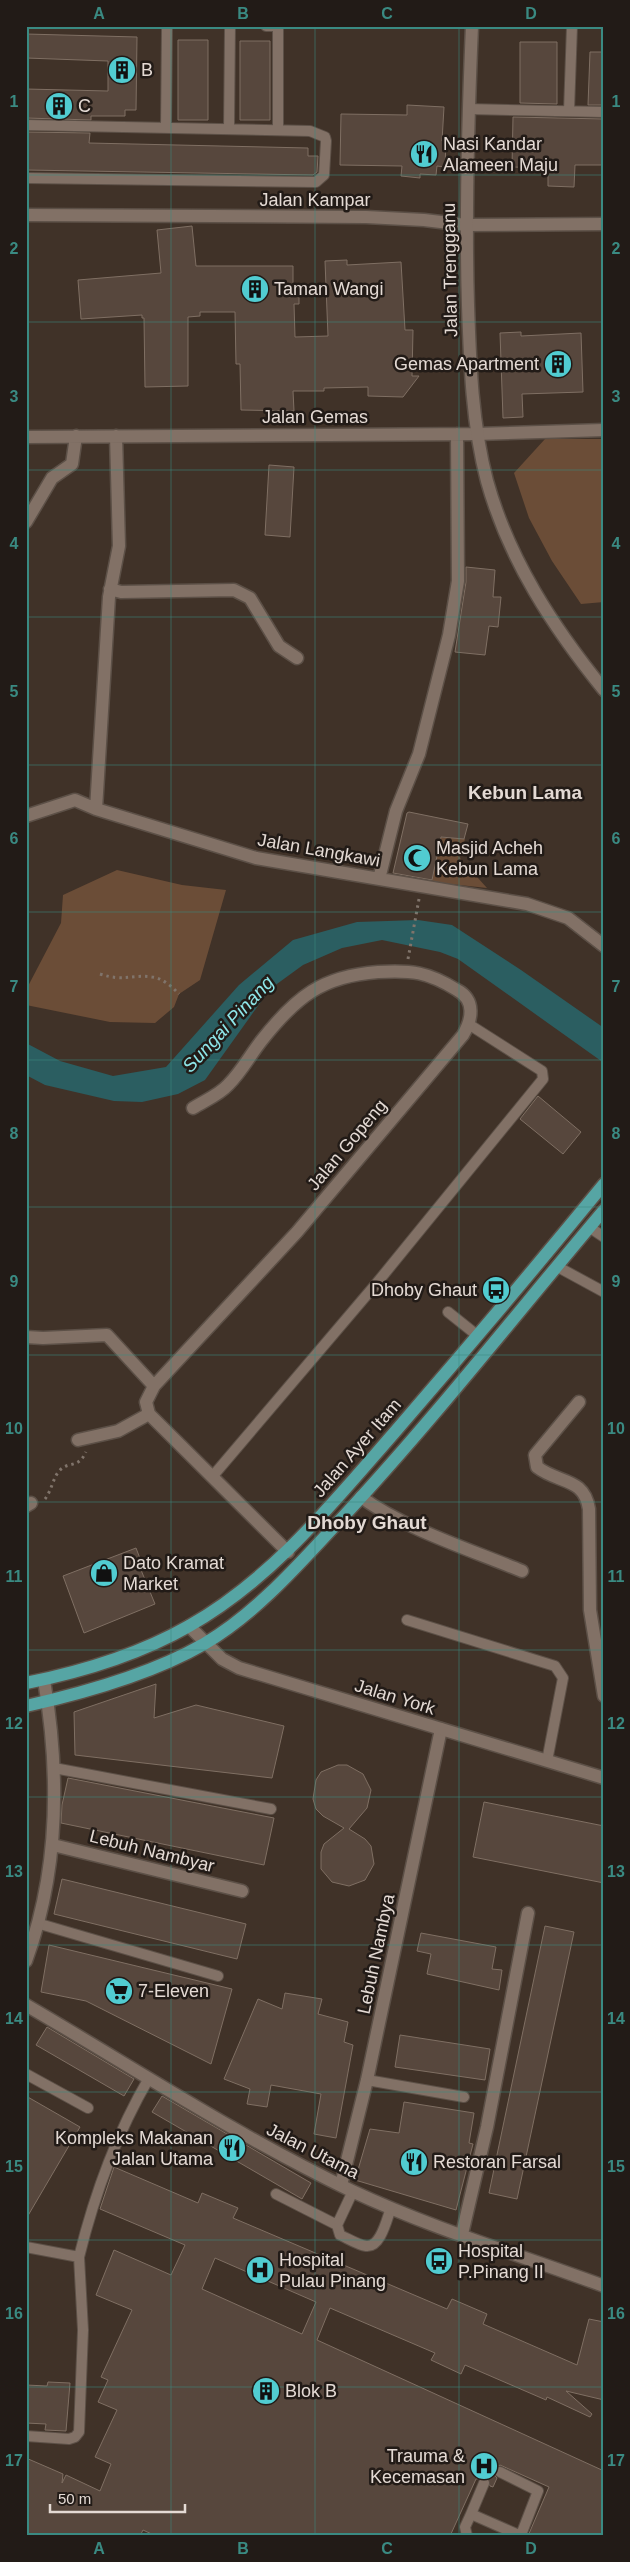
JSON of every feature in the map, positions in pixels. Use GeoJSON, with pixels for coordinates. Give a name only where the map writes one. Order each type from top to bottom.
{"type":"FeatureCollection","features":[{"type":"Feature","properties":{"kind":"main road","name":"Jalan Ayer Itam"},"geometry":{"type":"LineString","coordinates":[[26,1683],[44,1680],[111,1660],[189,1626],[239,1593],[288,1552],[478,1336],[604,1184]]}},
{"type":"Feature","properties":{"kind":"main road","name":"Jalan Ayer Itam"},"geometry":{"type":"LineString","coordinates":[[26,1706],[88,1690],[164,1663],[204,1644],[245,1614],[292,1570],[361,1497],[604,1210]]}},
{"type":"Feature","properties":{"kind":"street","name":"Jalan Trengganu"},"geometry":{"type":"LineString","coordinates":[[472,26],[466,225],[469,348],[476,434],[488,482],[511,546],[541,605],[574,654],[604,690]]}},
{"type":"Feature","properties":{"kind":"street","name":"Jalan Kampar"},"geometry":{"type":"LineString","coordinates":[[26,215],[366,217],[424,220],[466,225],[604,224]]}},
{"type":"Feature","properties":{"kind":"street","name":"Jalan Gemas"},"geometry":{"type":"LineString","coordinates":[[26,437],[476,434],[604,430]]}},
{"type":"Feature","properties":{"kind":"street"},"geometry":{"type":"LineString","coordinates":[[379,879],[396,811],[419,754],[449,635],[458,581],[457,434]]}},
{"type":"Feature","properties":{"kind":"street"},"geometry":{"type":"LineString","coordinates":[[26,522],[52,478],[72,464],[76,436]]}},
{"type":"Feature","properties":{"kind":"street"},"geometry":{"type":"LineString","coordinates":[[96,809],[110,589],[118,546],[116,436]]}},
{"type":"Feature","properties":{"kind":"street"},"geometry":{"type":"LineString","coordinates":[[110,589],[121,592],[234,590],[250,598],[279,646],[297,658]]}},
{"type":"Feature","properties":{"kind":"street","name":"Jalan Langkawi"},"geometry":{"type":"LineString","coordinates":[[26,816],[75,800],[96,809],[256,858],[527,904],[568,918],[604,946]]}},
{"type":"Feature","properties":{"kind":"street"},"geometry":{"type":"LineString","coordinates":[[193,1108],[226,1087],[245,1067],[261,1042],[289,1007],[327,981],[367,973],[406,970],[435,976],[463,993],[469,1003],[472,1015],[470,1024]]}},
{"type":"Feature","properties":{"kind":"street","name":"Jalan Gopeng"},"geometry":{"type":"LineString","coordinates":[[149,1414],[146,1402],[154,1386],[297,1232],[463,1035],[470,1024]]}},
{"type":"Feature","properties":{"kind":"street"},"geometry":{"type":"LineString","coordinates":[[26,1337],[106,1335],[154,1386]]}},
{"type":"Feature","properties":{"kind":"street"},"geometry":{"type":"LineString","coordinates":[[579,1402],[536,1455],[537,1467],[544,1473],[576,1485],[587,1495],[590,1610],[604,1696]]}},
{"type":"Feature","properties":{"kind":"street"},"geometry":{"type":"LineString","coordinates":[[78,1440],[118,1431],[149,1414],[288,1552]]}},
{"type":"Feature","properties":{"kind":"street"},"geometry":{"type":"LineString","coordinates":[[361,1497],[375,1507],[440,1538],[522,1571]]}},
{"type":"Feature","properties":{"kind":"street","name":"Jalan York"},"geometry":{"type":"LineString","coordinates":[[189,1626],[204,1644],[222,1659],[239,1668],[604,1778]]}},
{"type":"Feature","properties":{"kind":"street"},"geometry":{"type":"LineString","coordinates":[[26,1961],[40,1924],[53,1845],[54,1768],[48,1701],[44,1680]]}},
{"type":"Feature","properties":{"kind":"street","name":"Lebuh Nambya"},"geometry":{"type":"LineString","coordinates":[[347,2188],[367,2080],[441,1729]]}},
{"type":"Feature","properties":{"kind":"street","name":"Lebuh Nambyar"},"geometry":{"type":"LineString","coordinates":[[53,1845],[242,1891]]}},
{"type":"Feature","properties":{"kind":"street"},"geometry":{"type":"LineString","coordinates":[[462,2234],[487,2127],[528,1913]]}},
{"type":"Feature","properties":{"kind":"street","name":"Jalan Utama"},"geometry":{"type":"LineString","coordinates":[[26,2005],[266,2148],[347,2188],[391,2208],[604,2286]]}},
{"type":"Feature","properties":{"kind":"lane"},"geometry":{"type":"LineString","coordinates":[[166,127],[167,26]]}},
{"type":"Feature","properties":{"kind":"lane"},"geometry":{"type":"LineString","coordinates":[[229,128],[230,26]]}},
{"type":"Feature","properties":{"kind":"lane"},"geometry":{"type":"LineString","coordinates":[[266,26],[278,26],[278,130]]}},
{"type":"Feature","properties":{"kind":"lane"},"geometry":{"type":"LineString","coordinates":[[569,111],[572,26]]}},
{"type":"Feature","properties":{"kind":"lane"},"geometry":{"type":"LineString","coordinates":[[468,110],[604,112]]}},
{"type":"Feature","properties":{"kind":"lane"},"geometry":{"type":"LineString","coordinates":[[26,125],[229,128],[316,132],[324,137],[324,175],[321,180],[316,182],[26,178]]}},
{"type":"Feature","properties":{"kind":"lane"},"geometry":{"type":"LineString","coordinates":[[212,1477],[376,1284],[544,1079],[542,1071],[470,1024]]}},
{"type":"Feature","properties":{"kind":"lane"},"geometry":{"type":"LineString","coordinates":[[589,1227],[604,1237]]}},
{"type":"Feature","properties":{"kind":"lane"},"geometry":{"type":"LineString","coordinates":[[558,1266],[604,1292]]}},
{"type":"Feature","properties":{"kind":"lane"},"geometry":{"type":"LineString","coordinates":[[448,1312],[478,1336]]}},
{"type":"Feature","properties":{"kind":"lane"},"geometry":{"type":"LineString","coordinates":[[407,1620],[555,1666],[563,1678],[547,1761]]}},
{"type":"Feature","properties":{"kind":"lane"},"geometry":{"type":"LineString","coordinates":[[54,1768],[271,1809]]}},
{"type":"Feature","properties":{"kind":"lane"},"geometry":{"type":"LineString","coordinates":[[40,1924],[218,1976]]}},
{"type":"Feature","properties":{"kind":"lane"},"geometry":{"type":"LineString","coordinates":[[26,2074],[88,2108]]}},
{"type":"Feature","properties":{"kind":"lane"},"geometry":{"type":"LineString","coordinates":[[26,2436],[69,2439],[75,2437],[79,2432],[83,2330],[79,2257],[90,2214],[135,2103],[150,2078]]}},
{"type":"Feature","properties":{"kind":"lane"},"geometry":{"type":"LineString","coordinates":[[367,2080],[464,2097]]}},
{"type":"Feature","properties":{"kind":"lane"},"geometry":{"type":"LineString","coordinates":[[347,2188],[337,2225],[340,2234],[366,2246],[373,2245],[378,2241],[391,2208]]}},
{"type":"Feature","properties":{"kind":"lane"},"geometry":{"type":"LineString","coordinates":[[276,2194],[337,2225]]}},
{"type":"Feature","properties":{"kind":"lane"},"geometry":{"type":"LineString","coordinates":[[26,2247],[79,2257]]}},
{"type":"Feature","properties":{"kind":"lane"},"geometry":{"type":"LineString","coordinates":[[471,2514],[521,2535],[538,2491],[500,2472]]}},
{"type":"Feature","properties":{"kind":"lane"},"geometry":{"type":"LineString","coordinates":[[467,2536],[465,2527],[484,2483]]}},
{"type":"Feature","properties":{"kind":"path"},"geometry":{"type":"LineString","coordinates":[[409,953],[419,898]]}},
{"type":"Feature","properties":{"kind":"path"},"geometry":{"type":"LineString","coordinates":[[100,974],[117,979],[153,977],[166,982],[179,994]]}},
{"type":"Feature","properties":{"kind":"path"},"geometry":{"type":"LineString","coordinates":[[28,1504],[40,1502],[46,1497],[58,1471],[64,1467],[74,1465],[83,1459],[93,1438]]}},
{"type":"Feature","properties":{"kind":"shaded area"},"geometry":{"type":"Polygon","coordinates":[[[545,439],[604,439],[604,602],[581,604],[552,561],[529,518],[514,473],[545,439]]]}},
{"type":"Feature","properties":{"kind":"shaded area"},"geometry":{"type":"Polygon","coordinates":[[[452,836],[465,839],[460,858],[487,888],[432,882],[439,837],[451,839],[452,836]]]}},
{"type":"Feature","properties":{"kind":"shaded area"},"geometry":{"type":"Polygon","coordinates":[[[117,870],[182,885],[226,890],[200,980],[179,994],[174,1007],[155,1023],[110,1022],[26,1005],[26,990],[61,923],[63,895],[117,870]]]}},
{"type":"Feature","properties":{"kind":"water","name":"Sungai Pinang"},"geometry":{"type":"Polygon","coordinates":[[[418,920],[452,925],[604,1028],[604,1063],[458,959],[440,952],[382,940],[342,948],[303,965],[270,989],[205,1080],[178,1094],[142,1102],[114,1101],[45,1085],[26,1075],[26,1043],[60,1061],[113,1076],[166,1067],[239,985],[293,940],[357,922],[418,920]]]}},
{"type":"Feature","properties":{"kind":"building"},"geometry":{"type":"Polygon","coordinates":[[[26,34],[137,37],[136,110],[125,110],[125,116],[91,116],[91,120],[26,118],[26,89],[108,91],[108,61],[26,58],[26,34]]]}},
{"type":"Feature","properties":{"kind":"building"},"geometry":{"type":"Polygon","coordinates":[[[178,40],[208,40],[208,120],[178,120],[178,40]]]}},
{"type":"Feature","properties":{"kind":"building"},"geometry":{"type":"Polygon","coordinates":[[[240,41],[270,41],[270,120],[240,120],[240,41]]]}},
{"type":"Feature","properties":{"kind":"building"},"geometry":{"type":"Polygon","coordinates":[[[520,42],[557,42],[557,104],[520,103],[520,42]]]}},
{"type":"Feature","properties":{"kind":"building"},"geometry":{"type":"Polygon","coordinates":[[[590,52],[604,52],[604,105],[588,105],[590,52]]]}},
{"type":"Feature","properties":{"kind":"building"},"geometry":{"type":"Polygon","coordinates":[[[407,105],[444,107],[442,141],[446,142],[445,167],[437,166],[436,175],[420,174],[420,178],[401,176],[402,166],[340,165],[341,114],[407,115],[407,105]]]}},
{"type":"Feature","properties":{"kind":"building"},"geometry":{"type":"Polygon","coordinates":[[[513,117],[604,119],[604,165],[575,165],[574,187],[548,186],[548,168],[512,167],[513,117]]]}},
{"type":"Feature","properties":{"kind":"building"},"geometry":{"type":"Polygon","coordinates":[[[26,132],[90,133],[89,143],[308,148],[308,156],[318,156],[317,172],[313,175],[26,170],[26,132]]]}},
{"type":"Feature","properties":{"kind":"building"},"geometry":{"type":"Polygon","coordinates":[[[192,226],[196,266],[293,266],[293,287],[299,287],[299,304],[294,304],[295,337],[328,336],[325,261],[347,260],[347,265],[401,262],[405,330],[413,330],[412,376],[419,376],[403,397],[368,396],[368,387],[324,388],[324,391],[293,391],[294,411],[241,410],[240,364],[236,364],[235,312],[200,312],[200,316],[188,317],[188,386],[145,387],[144,318],[142,318],[142,315],[81,319],[78,280],[161,273],[157,230],[192,226]]]}},
{"type":"Feature","properties":{"kind":"building"},"geometry":{"type":"Polygon","coordinates":[[[521,332],[521,336],[581,333],[583,392],[522,394],[523,417],[503,418],[500,333],[521,332]]]}},
{"type":"Feature","properties":{"kind":"building"},"geometry":{"type":"Polygon","coordinates":[[[269,465],[294,467],[290,537],[265,535],[269,465]]]}},
{"type":"Feature","properties":{"kind":"building"},"geometry":{"type":"Polygon","coordinates":[[[466,567],[495,570],[493,597],[501,597],[498,627],[489,626],[485,655],[455,652],[466,582],[466,567]]]}},
{"type":"Feature","properties":{"kind":"building","name":"Masjid Acheh Kebun Lama"},"geometry":{"type":"Polygon","coordinates":[[[407,813],[468,824],[464,839],[441,837],[432,880],[393,873],[407,813]]]}},
{"type":"Feature","properties":{"kind":"building"},"geometry":{"type":"Polygon","coordinates":[[[538,1096],[581,1132],[563,1154],[520,1119],[538,1096]]]}},
{"type":"Feature","properties":{"kind":"building"},"geometry":{"type":"Polygon","coordinates":[[[136,1548],[144,1569],[141,1570],[155,1604],[84,1633],[63,1576],[136,1548]]]}},
{"type":"Feature","properties":{"kind":"building"},"geometry":{"type":"Polygon","coordinates":[[[156,1684],[154,1718],[196,1705],[284,1726],[272,1778],[75,1755],[74,1712],[156,1684]]]}},
{"type":"Feature","properties":{"kind":"building"},"geometry":{"type":"Polygon","coordinates":[[[338,1765],[347,1765],[363,1774],[371,1790],[367,1808],[349,1829],[365,1839],[371,1846],[374,1864],[365,1880],[349,1886],[332,1882],[321,1869],[321,1852],[324,1844],[344,1828],[323,1816],[316,1809],[313,1799],[316,1780],[321,1772],[338,1765]]]}},
{"type":"Feature","properties":{"kind":"building"},"geometry":{"type":"Polygon","coordinates":[[[68,1778],[274,1818],[264,1865],[61,1823],[62,1805],[68,1778]]]}},
{"type":"Feature","properties":{"kind":"building"},"geometry":{"type":"Polygon","coordinates":[[[484,1802],[604,1826],[604,1883],[473,1857],[484,1802]]]}},
{"type":"Feature","properties":{"kind":"building"},"geometry":{"type":"Polygon","coordinates":[[[62,1879],[246,1924],[237,1959],[54,1914],[62,1879]]]}},
{"type":"Feature","properties":{"kind":"building"},"geometry":{"type":"Polygon","coordinates":[[[545,1926],[574,1932],[517,2199],[489,2193],[545,1926]]]}},
{"type":"Feature","properties":{"kind":"building"},"geometry":{"type":"Polygon","coordinates":[[[421,1933],[496,1947],[492,1969],[502,1970],[499,1990],[427,1974],[431,1954],[417,1951],[421,1933]]]}},
{"type":"Feature","properties":{"kind":"building"},"geometry":{"type":"Polygon","coordinates":[[[49,1945],[232,1989],[211,2064],[86,2001],[41,1992],[49,1945]]]}},
{"type":"Feature","properties":{"kind":"building"},"geometry":{"type":"Polygon","coordinates":[[[285,1993],[322,1999],[318,2014],[348,2022],[344,2042],[353,2045],[336,2138],[314,2134],[321,2094],[271,2085],[267,2107],[247,2104],[250,2089],[224,2079],[258,1999],[282,2009],[285,1993]]]}},
{"type":"Feature","properties":{"kind":"building","name":"Kompleks Makanan Jalan Utama"},"geometry":{"type":"Polygon","coordinates":[[[47,2027],[134,2079],[124,2096],[36,2045],[47,2027]]]}},
{"type":"Feature","properties":{"kind":"building"},"geometry":{"type":"Polygon","coordinates":[[[400,2035],[490,2049],[485,2080],[395,2067],[400,2035]]]}},
{"type":"Feature","properties":{"kind":"building"},"geometry":{"type":"Polygon","coordinates":[[[26,2096],[80,2127],[26,2219],[26,2096]]]}},
{"type":"Feature","properties":{"kind":"building","name":"Kompleks Makanan Jalan Utama"},"geometry":{"type":"Polygon","coordinates":[[[162,2096],[311,2183],[302,2199],[152,2112],[162,2096]]]}},
{"type":"Feature","properties":{"kind":"building","name":"Restoran Farsal"},"geometry":{"type":"Polygon","coordinates":[[[404,2102],[474,2113],[469,2143],[473,2144],[456,2210],[355,2180],[370,2129],[399,2133],[404,2102]]]}},
{"type":"Feature","properties":{"kind":"building","name":"Blok B"},"geometry":{"type":"Polygon","coordinates":[[[114,2167],[198,2203],[202,2193],[238,2208],[233,2218],[447,2309],[452,2299],[487,2314],[483,2324],[577,2365],[589,2319],[604,2322],[604,2400],[566,2391],[592,2414],[590,2417],[547,2397],[546,2400],[465,2365],[461,2374],[431,2360],[435,2353],[330,2308],[317,2340],[604,2471],[604,2536],[528,2536],[549,2487],[500,2465],[494,2469],[494,2475],[497,2478],[493,2487],[490,2486],[487,2477],[476,2479],[450,2536],[156,2536],[143,2530],[140,2536],[26,2536],[26,2458],[63,2474],[62,2483],[66,2475],[100,2491],[111,2464],[95,2457],[117,2410],[98,2402],[108,2380],[101,2377],[132,2310],[96,2295],[114,2250],[171,2275],[185,2245],[100,2209],[114,2167]],[[215,2258],[202,2289],[302,2334],[316,2302],[215,2258]]]}},
{"type":"Feature","properties":{"kind":"building"},"geometry":{"type":"Polygon","coordinates":[[[48,2382],[70,2383],[66,2431],[45,2430],[46,2424],[26,2423],[26,2385],[47,2386],[48,2382]]]}},
{"type":"Feature","properties":{"kind":"place","name":"B"},"geometry":{"type":"Point","coordinates":[122,70]}},
{"type":"Feature","properties":{"kind":"place","name":"C"},"geometry":{"type":"Point","coordinates":[59,106]}},
{"type":"Feature","properties":{"kind":"place","name":"Nasi Kandar Alameen Maju"},"geometry":{"type":"Point","coordinates":[424,154]}},
{"type":"Feature","properties":{"kind":"place","name":"Taman Wangi"},"geometry":{"type":"Point","coordinates":[255,289]}},
{"type":"Feature","properties":{"kind":"place","name":"Gemas Apartment"},"geometry":{"type":"Point","coordinates":[558,364]}},
{"type":"Feature","properties":{"kind":"place","name":"Masjid Acheh Kebun Lama"},"geometry":{"type":"Point","coordinates":[417,858]}},
{"type":"Feature","properties":{"kind":"place","name":"Dhoby Ghaut"},"geometry":{"type":"Point","coordinates":[496,1290]}},
{"type":"Feature","properties":{"kind":"place","name":"Dato Kramat Market"},"geometry":{"type":"Point","coordinates":[104,1573]}},
{"type":"Feature","properties":{"kind":"place","name":"7-Eleven"},"geometry":{"type":"Point","coordinates":[119,1991]}},
{"type":"Feature","properties":{"kind":"place","name":"Kompleks Makanan Jalan Utama"},"geometry":{"type":"Point","coordinates":[232,2148]}},
{"type":"Feature","properties":{"kind":"place","name":"Restoran Farsal"},"geometry":{"type":"Point","coordinates":[414,2162]}},
{"type":"Feature","properties":{"kind":"place","name":"Hospital P.Pinang II"},"geometry":{"type":"Point","coordinates":[439,2261]}},
{"type":"Feature","properties":{"kind":"place","name":"Hospital Pulau Pinang"},"geometry":{"type":"Point","coordinates":[260,2270]}},
{"type":"Feature","properties":{"kind":"place","name":"Blok B"},"geometry":{"type":"Point","coordinates":[266,2391]}},
{"type":"Feature","properties":{"kind":"place","name":"Trauma & Kecemasan"},"geometry":{"type":"Point","coordinates":[484,2466]}},
{"type":"Feature","properties":{"kind":"district","name":"Kebun Lama"},"geometry":{"type":"Point","coordinates":[525,792]}},
{"type":"Feature","properties":{"kind":"district","name":"Dhoby Ghaut"},"geometry":{"type":"Point","coordinates":[367,1522]}}]}
